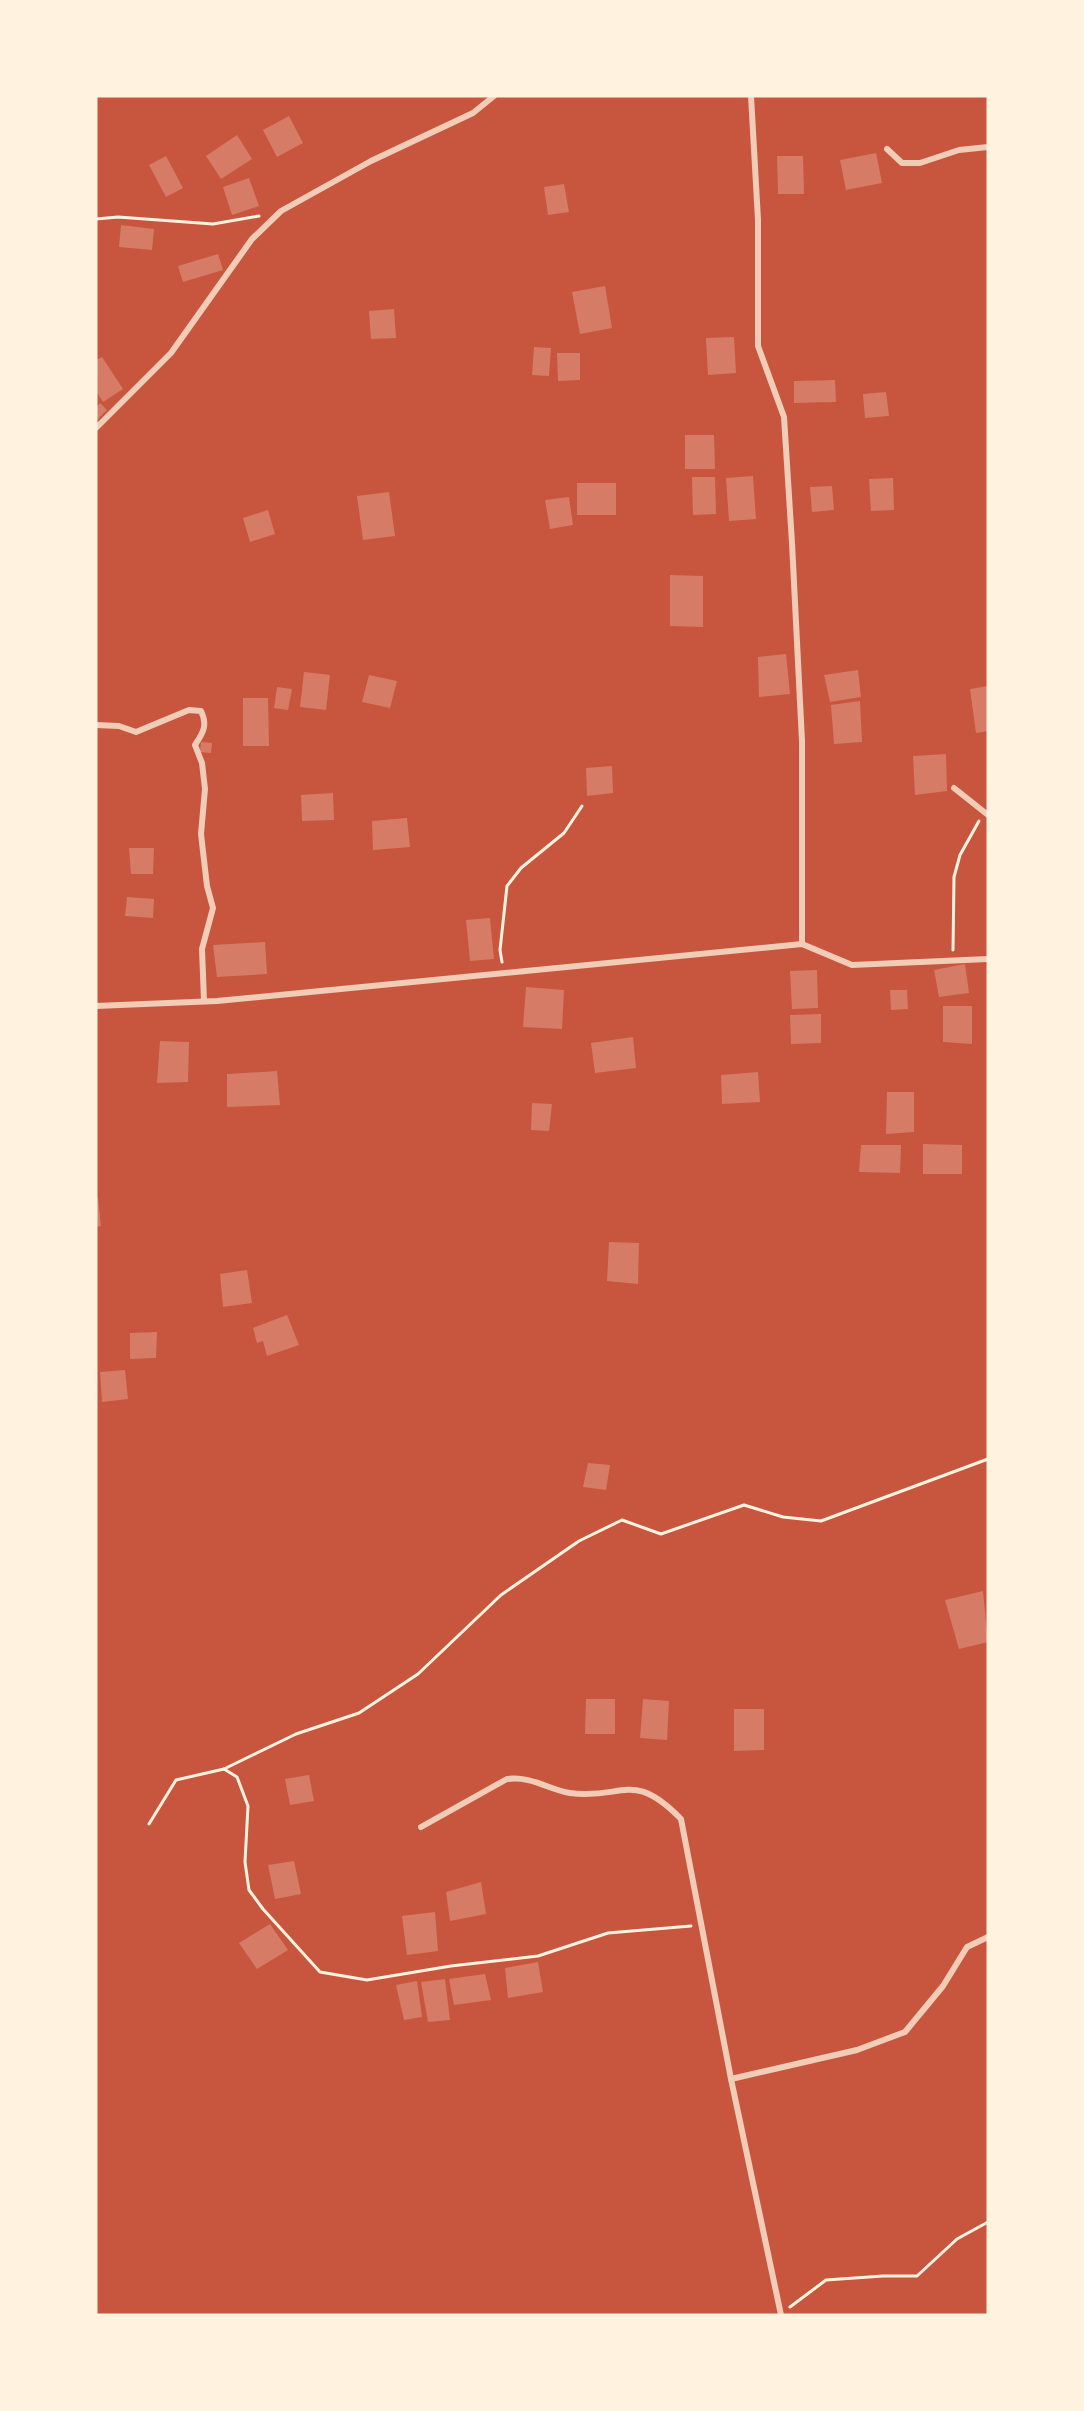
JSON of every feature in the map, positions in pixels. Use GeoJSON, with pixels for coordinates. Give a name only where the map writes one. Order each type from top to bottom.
{"type":"FeatureCollection","features":[{"type":"Feature","properties":{"kind":"street"},"geometry":{"type":"LineString","coordinates":[[96,428],[171,353],[252,239],[281,211],[371,160],[473,113],[494,96]]}},
{"type":"Feature","properties":{"kind":"street"},"geometry":{"type":"LineString","coordinates":[[751,96],[758,220],[758,346],[784,417],[792,543],[802,741],[802,944]]}},
{"type":"Feature","properties":{"kind":"street"},"geometry":{"type":"LineString","coordinates":[[886,148],[902,163],[911,163],[958,150],[988,147]]}},
{"type":"Feature","properties":{"kind":"street"},"geometry":{"type":"LineString","coordinates":[[96,725],[119,726],[136,732],[189,710],[201,711],[205,718],[205,730],[195,745],[202,763],[205,789],[201,834],[207,886],[213,908],[202,950],[204,1001]]}},
{"type":"Feature","properties":{"kind":"street"},"geometry":{"type":"LineString","coordinates":[[954,788],[986,814]]}},
{"type":"Feature","properties":{"kind":"street"},"geometry":{"type":"LineString","coordinates":[[96,1006],[204,1001],[802,944],[852,965],[988,959]]}},
{"type":"Feature","properties":{"kind":"street"},"geometry":{"type":"LineString","coordinates":[[421,1827],[507,1779],[523,1777],[581,1794],[632,1788],[650,1793],[666,1803],[681,1819],[731,2079],[780,2314]]}},
{"type":"Feature","properties":{"kind":"street"},"geometry":{"type":"LineString","coordinates":[[731,2079],[857,2050],[905,2032],[943,1986],[967,1947],[988,1937]]}},
{"type":"Feature","properties":{"kind":"path"},"geometry":{"type":"LineString","coordinates":[[96,219],[118,217],[213,224],[281,211]]}},
{"type":"Feature","properties":{"kind":"path"},"geometry":{"type":"LineString","coordinates":[[504,973],[500,950],[507,886],[521,868],[564,832],[582,806]]}},
{"type":"Feature","properties":{"kind":"path"},"geometry":{"type":"LineString","coordinates":[[954,960],[952,942],[954,877],[960,855],[986,814]]}},
{"type":"Feature","properties":{"kind":"path"},"geometry":{"type":"LineString","coordinates":[[149,1824],[176,1780],[224,1769],[296,1734],[359,1713],[418,1674],[501,1594],[579,1541],[622,1520],[661,1534],[744,1505],[783,1517],[821,1521],[988,1460]]}},
{"type":"Feature","properties":{"kind":"path"},"geometry":{"type":"LineString","coordinates":[[224,1769],[237,1777],[248,1806],[245,1862],[249,1890],[263,1909],[320,1972],[368,1980],[451,1966],[538,1956],[608,1933],[702,1925]]}},
{"type":"Feature","properties":{"kind":"path"},"geometry":{"type":"LineString","coordinates":[[780,2314],[826,2280],[918,2276],[957,2239],[988,2222]]}},
{"type":"Feature","properties":{"kind":"building"},"geometry":{"type":"Polygon","coordinates":[[[289,116],[303,143],[277,157],[263,130],[289,116]]]}},
{"type":"Feature","properties":{"kind":"building"},"geometry":{"type":"Polygon","coordinates":[[[237,135],[252,159],[221,179],[206,156],[237,135]]]}},
{"type":"Feature","properties":{"kind":"building"},"geometry":{"type":"Polygon","coordinates":[[[876,153],[882,183],[846,190],[840,160],[876,153]]]}},
{"type":"Feature","properties":{"kind":"building"},"geometry":{"type":"Polygon","coordinates":[[[166,156],[183,188],[166,197],[149,165],[166,156]]]}},
{"type":"Feature","properties":{"kind":"building"},"geometry":{"type":"Polygon","coordinates":[[[777,156],[803,156],[804,194],[778,194],[777,156]]]}},
{"type":"Feature","properties":{"kind":"building"},"geometry":{"type":"Polygon","coordinates":[[[249,178],[259,206],[232,215],[223,187],[249,178]]]}},
{"type":"Feature","properties":{"kind":"building"},"geometry":{"type":"Polygon","coordinates":[[[564,184],[569,212],[548,215],[544,187],[564,184]]]}},
{"type":"Feature","properties":{"kind":"building"},"geometry":{"type":"Polygon","coordinates":[[[121,225],[154,229],[152,250],[119,247],[121,225]]]}},
{"type":"Feature","properties":{"kind":"building"},"geometry":{"type":"Polygon","coordinates":[[[218,254],[223,270],[183,282],[178,266],[218,254]]]}},
{"type":"Feature","properties":{"kind":"building"},"geometry":{"type":"Polygon","coordinates":[[[605,286],[612,328],[580,334],[572,292],[605,286]]]}},
{"type":"Feature","properties":{"kind":"building"},"geometry":{"type":"Polygon","coordinates":[[[394,309],[396,338],[371,339],[369,311],[394,309]]]}},
{"type":"Feature","properties":{"kind":"building"},"geometry":{"type":"Polygon","coordinates":[[[734,337],[736,373],[708,375],[706,338],[734,337]]]}},
{"type":"Feature","properties":{"kind":"building"},"geometry":{"type":"Polygon","coordinates":[[[534,347],[551,348],[549,376],[532,375],[534,347]]]}},
{"type":"Feature","properties":{"kind":"building"},"geometry":{"type":"Polygon","coordinates":[[[557,353],[580,353],[580,380],[558,381],[557,353]]]}},
{"type":"Feature","properties":{"kind":"building"},"geometry":{"type":"Polygon","coordinates":[[[102,357],[123,389],[103,402],[96,391],[96,360],[102,357]]]}},
{"type":"Feature","properties":{"kind":"building"},"geometry":{"type":"Polygon","coordinates":[[[835,380],[836,402],[794,403],[794,381],[835,380]]]}},
{"type":"Feature","properties":{"kind":"building"},"geometry":{"type":"Polygon","coordinates":[[[886,392],[889,416],[865,418],[863,394],[886,392]]]}},
{"type":"Feature","properties":{"kind":"building"},"geometry":{"type":"Polygon","coordinates":[[[100,403],[107,410],[96,421],[96,408],[100,403]]]}},
{"type":"Feature","properties":{"kind":"building"},"geometry":{"type":"Polygon","coordinates":[[[685,435],[714,435],[715,469],[685,469],[685,435]]]}},
{"type":"Feature","properties":{"kind":"building"},"geometry":{"type":"Polygon","coordinates":[[[753,476],[756,519],[729,521],[726,478],[753,476]]]}},
{"type":"Feature","properties":{"kind":"building"},"geometry":{"type":"Polygon","coordinates":[[[692,477],[715,477],[716,514],[693,515],[692,477]]]}},
{"type":"Feature","properties":{"kind":"building"},"geometry":{"type":"Polygon","coordinates":[[[893,478],[894,510],[871,511],[869,479],[893,478]]]}},
{"type":"Feature","properties":{"kind":"building"},"geometry":{"type":"Polygon","coordinates":[[[577,483],[616,483],[616,515],[577,515],[577,483]]]}},
{"type":"Feature","properties":{"kind":"building"},"geometry":{"type":"Polygon","coordinates":[[[832,486],[834,510],[812,512],[810,487],[832,486]]]}},
{"type":"Feature","properties":{"kind":"building"},"geometry":{"type":"Polygon","coordinates":[[[389,492],[395,536],[363,540],[357,496],[389,492]]]}},
{"type":"Feature","properties":{"kind":"building"},"geometry":{"type":"Polygon","coordinates":[[[569,497],[573,525],[550,529],[545,500],[569,497]]]}},
{"type":"Feature","properties":{"kind":"building"},"geometry":{"type":"Polygon","coordinates":[[[268,510],[275,534],[250,542],[243,518],[268,510]]]}},
{"type":"Feature","properties":{"kind":"building"},"geometry":{"type":"Polygon","coordinates":[[[670,575],[703,576],[703,627],[670,626],[670,575]]]}},
{"type":"Feature","properties":{"kind":"building"},"geometry":{"type":"Polygon","coordinates":[[[786,654],[790,694],[759,697],[758,657],[786,654]]]}},
{"type":"Feature","properties":{"kind":"building"},"geometry":{"type":"Polygon","coordinates":[[[858,670],[861,697],[830,702],[824,675],[858,670]]]}},
{"type":"Feature","properties":{"kind":"building"},"geometry":{"type":"Polygon","coordinates":[[[304,672],[330,675],[326,710],[300,707],[304,672]]]}},
{"type":"Feature","properties":{"kind":"building"},"geometry":{"type":"Polygon","coordinates":[[[369,675],[397,681],[390,708],[362,702],[369,675]]]}},
{"type":"Feature","properties":{"kind":"building"},"geometry":{"type":"Polygon","coordinates":[[[988,686],[988,731],[976,733],[970,689],[988,686]]]}},
{"type":"Feature","properties":{"kind":"building"},"geometry":{"type":"Polygon","coordinates":[[[277,687],[292,689],[288,710],[274,708],[277,687]]]}},
{"type":"Feature","properties":{"kind":"building"},"geometry":{"type":"Polygon","coordinates":[[[243,698],[268,698],[269,746],[243,746],[243,698]]]}},
{"type":"Feature","properties":{"kind":"building"},"geometry":{"type":"Polygon","coordinates":[[[860,701],[862,742],[834,744],[831,705],[860,701]]]}},
{"type":"Feature","properties":{"kind":"building"},"geometry":{"type":"Polygon","coordinates":[[[201,742],[212,743],[211,753],[200,752],[201,742]]]}},
{"type":"Feature","properties":{"kind":"building"},"geometry":{"type":"Polygon","coordinates":[[[946,754],[947,791],[915,795],[913,756],[946,754]]]}},
{"type":"Feature","properties":{"kind":"building"},"geometry":{"type":"Polygon","coordinates":[[[612,766],[613,793],[587,796],[586,768],[612,766]]]}},
{"type":"Feature","properties":{"kind":"building"},"geometry":{"type":"Polygon","coordinates":[[[333,793],[334,820],[302,821],[301,795],[333,793]]]}},
{"type":"Feature","properties":{"kind":"building"},"geometry":{"type":"Polygon","coordinates":[[[407,818],[410,847],[373,850],[372,821],[407,818]]]}},
{"type":"Feature","properties":{"kind":"building"},"geometry":{"type":"Polygon","coordinates":[[[129,848],[154,848],[153,874],[131,874],[129,848]]]}},
{"type":"Feature","properties":{"kind":"building"},"geometry":{"type":"Polygon","coordinates":[[[127,897],[154,899],[153,918],[125,916],[127,897]]]}},
{"type":"Feature","properties":{"kind":"building"},"geometry":{"type":"Polygon","coordinates":[[[490,918],[494,959],[470,961],[466,920],[490,918]]]}},
{"type":"Feature","properties":{"kind":"building"},"geometry":{"type":"Polygon","coordinates":[[[265,942],[267,974],[217,977],[213,945],[265,942]]]}},
{"type":"Feature","properties":{"kind":"building"},"geometry":{"type":"Polygon","coordinates":[[[965,964],[969,993],[939,997],[934,970],[965,964]]]}},
{"type":"Feature","properties":{"kind":"building"},"geometry":{"type":"Polygon","coordinates":[[[817,970],[818,1008],[792,1009],[790,971],[817,970]]]}},
{"type":"Feature","properties":{"kind":"building"},"geometry":{"type":"Polygon","coordinates":[[[526,987],[564,990],[562,1029],[523,1027],[526,987]]]}},
{"type":"Feature","properties":{"kind":"building"},"geometry":{"type":"Polygon","coordinates":[[[890,990],[907,990],[908,1009],[891,1010],[890,990]]]}},
{"type":"Feature","properties":{"kind":"building"},"geometry":{"type":"Polygon","coordinates":[[[943,1006],[972,1006],[972,1044],[943,1042],[943,1006]]]}},
{"type":"Feature","properties":{"kind":"building"},"geometry":{"type":"Polygon","coordinates":[[[821,1014],[821,1043],[791,1044],[790,1015],[821,1014]]]}},
{"type":"Feature","properties":{"kind":"building"},"geometry":{"type":"Polygon","coordinates":[[[633,1037],[636,1068],[595,1073],[591,1043],[633,1037]]]}},
{"type":"Feature","properties":{"kind":"building"},"geometry":{"type":"Polygon","coordinates":[[[160,1041],[189,1042],[188,1082],[157,1083],[160,1041]]]}},
{"type":"Feature","properties":{"kind":"building"},"geometry":{"type":"Polygon","coordinates":[[[277,1071],[280,1105],[227,1107],[227,1074],[277,1071]]]}},
{"type":"Feature","properties":{"kind":"building"},"geometry":{"type":"Polygon","coordinates":[[[758,1072],[760,1102],[722,1104],[721,1075],[758,1072]]]}},
{"type":"Feature","properties":{"kind":"building"},"geometry":{"type":"Polygon","coordinates":[[[887,1092],[914,1092],[914,1132],[886,1134],[887,1092]]]}},
{"type":"Feature","properties":{"kind":"building"},"geometry":{"type":"Polygon","coordinates":[[[532,1103],[552,1104],[549,1131],[531,1130],[532,1103]]]}},
{"type":"Feature","properties":{"kind":"building"},"geometry":{"type":"Polygon","coordinates":[[[923,1144],[962,1145],[962,1174],[923,1174],[923,1144]]]}},
{"type":"Feature","properties":{"kind":"building"},"geometry":{"type":"Polygon","coordinates":[[[861,1145],[901,1145],[900,1173],[859,1172],[861,1145]]]}},
{"type":"Feature","properties":{"kind":"building"},"geometry":{"type":"Polygon","coordinates":[[[96,1198],[98,1198],[101,1226],[96,1227],[96,1198]]]}},
{"type":"Feature","properties":{"kind":"building"},"geometry":{"type":"Polygon","coordinates":[[[609,1242],[639,1243],[638,1284],[607,1281],[609,1242]]]}},
{"type":"Feature","properties":{"kind":"building"},"geometry":{"type":"Polygon","coordinates":[[[247,1270],[252,1303],[223,1307],[220,1274],[247,1270]]]}},
{"type":"Feature","properties":{"kind":"building"},"geometry":{"type":"Polygon","coordinates":[[[287,1315],[299,1345],[267,1356],[263,1341],[257,1343],[253,1328],[287,1315]]]}},
{"type":"Feature","properties":{"kind":"building"},"geometry":{"type":"Polygon","coordinates":[[[157,1332],[156,1358],[130,1359],[130,1333],[157,1332]]]}},
{"type":"Feature","properties":{"kind":"building"},"geometry":{"type":"Polygon","coordinates":[[[125,1370],[128,1399],[102,1402],[100,1372],[125,1370]]]}},
{"type":"Feature","properties":{"kind":"building"},"geometry":{"type":"Polygon","coordinates":[[[588,1463],[610,1465],[606,1490],[583,1487],[588,1463]]]}},
{"type":"Feature","properties":{"kind":"building"},"geometry":{"type":"Polygon","coordinates":[[[983,1591],[988,1642],[959,1649],[945,1600],[983,1591]]]}},
{"type":"Feature","properties":{"kind":"building"},"geometry":{"type":"Polygon","coordinates":[[[586,1699],[615,1699],[615,1734],[585,1734],[586,1699]]]}},
{"type":"Feature","properties":{"kind":"building"},"geometry":{"type":"Polygon","coordinates":[[[643,1699],[669,1701],[667,1740],[640,1738],[643,1699]]]}},
{"type":"Feature","properties":{"kind":"building"},"geometry":{"type":"Polygon","coordinates":[[[734,1709],[764,1709],[764,1750],[734,1751],[734,1709]]]}},
{"type":"Feature","properties":{"kind":"building"},"geometry":{"type":"Polygon","coordinates":[[[309,1775],[314,1801],[290,1805],[285,1779],[309,1775]]]}},
{"type":"Feature","properties":{"kind":"building"},"geometry":{"type":"Polygon","coordinates":[[[294,1861],[301,1894],[275,1899],[268,1865],[294,1861]]]}},
{"type":"Feature","properties":{"kind":"building"},"geometry":{"type":"Polygon","coordinates":[[[481,1882],[486,1914],[450,1921],[446,1892],[481,1882]]]}},
{"type":"Feature","properties":{"kind":"building"},"geometry":{"type":"Polygon","coordinates":[[[435,1912],[438,1951],[407,1955],[402,1916],[435,1912]]]}},
{"type":"Feature","properties":{"kind":"building"},"geometry":{"type":"Polygon","coordinates":[[[270,1924],[288,1950],[257,1969],[239,1943],[270,1924]]]}},
{"type":"Feature","properties":{"kind":"building"},"geometry":{"type":"Polygon","coordinates":[[[538,1962],[543,1992],[508,1998],[505,1968],[538,1962]]]}},
{"type":"Feature","properties":{"kind":"building"},"geometry":{"type":"Polygon","coordinates":[[[485,1974],[491,2000],[454,2005],[449,1979],[485,1974]]]}},
{"type":"Feature","properties":{"kind":"building"},"geometry":{"type":"Polygon","coordinates":[[[445,1979],[450,2020],[428,2022],[421,1982],[445,1979]]]}},
{"type":"Feature","properties":{"kind":"building"},"geometry":{"type":"Polygon","coordinates":[[[417,1981],[422,2017],[404,2020],[396,1985],[417,1981]]]}}]}
